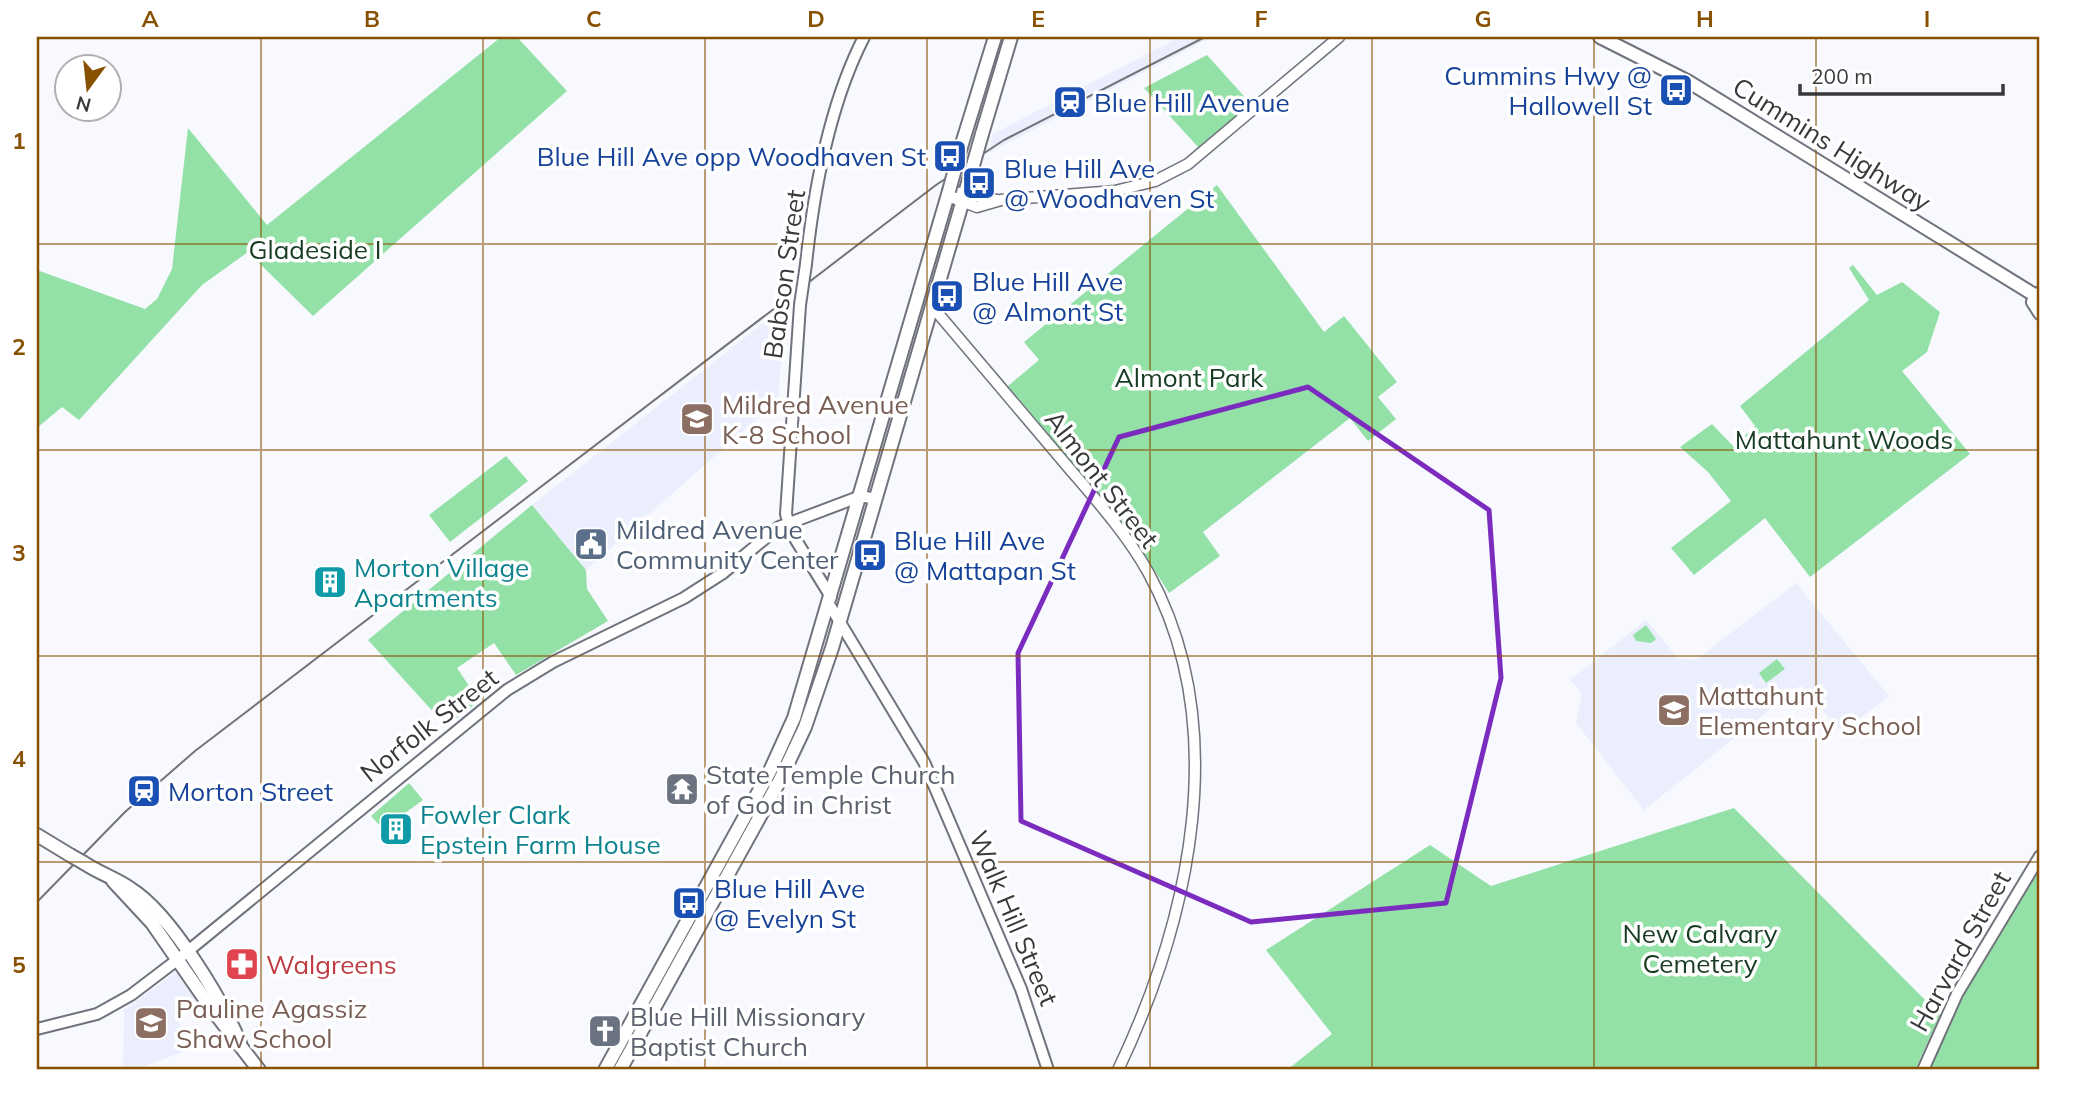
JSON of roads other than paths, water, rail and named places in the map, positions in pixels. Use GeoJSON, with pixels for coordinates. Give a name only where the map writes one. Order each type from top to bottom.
{"type":"FeatureCollection","features":[{"type":"Feature","properties":{"kind":"main road","name":"Babson Street"},"geometry":{"type":"LineString","coordinates":[[830,600],[788,523],[787,485],[800,304],[815,205],[839,94],[864,37]]}},
{"type":"Feature","properties":{"kind":"main road"},"geometry":{"type":"LineString","coordinates":[[605,1070],[781,750],[800,700],[995,37]]}},
{"type":"Feature","properties":{"kind":"main road"},"geometry":{"type":"LineString","coordinates":[[621,1070],[791,759],[810,716],[1011,37]]}},
{"type":"Feature","properties":{"kind":"main road","name":"Cummins Highway"},"geometry":{"type":"LineString","coordinates":[[1600,37],[1689,82],[2038,294],[2034,306],[2040,313]]}},
{"type":"Feature","properties":{"kind":"main road"},"geometry":{"type":"LineString","coordinates":[[861,496],[875,499]]}},
{"type":"Feature","properties":{"kind":"main road","name":"Norfolk Street"},"geometry":{"type":"LineString","coordinates":[[37,1028],[97,1014],[131,995],[507,690],[553,662],[684,598],[722,573],[769,533],[788,523],[861,496]]}},
{"type":"Feature","properties":{"kind":"main road","name":"Walk Hill Street"},"geometry":{"type":"LineString","coordinates":[[830,600],[839,622],[924,762],[1021,989],[1048,1070]]}},
{"type":"Feature","properties":{"kind":"main road"},"geometry":{"type":"LineString","coordinates":[[37,835],[113,881],[151,921],[182,956],[217,1017],[240,1042],[259,1070]]}},
{"type":"Feature","properties":{"kind":"main road","name":"Harvard Street"},"geometry":{"type":"LineString","coordinates":[[1923,1070],[1957,994],[2040,856]]}},
{"type":"Feature","properties":{"kind":"street"},"geometry":{"type":"LineString","coordinates":[[948,193],[977,207],[1001,200],[1115,191],[1164,177],[1204,151],[1339,37]]}},
{"type":"Feature","properties":{"kind":"street","name":"Almont Street"},"geometry":{"type":"LineString","coordinates":[[931,305],[1125,536],[1163,603],[1184,660],[1195,737],[1193,806],[1187,848],[1156,980],[1118,1070]]}},
{"type":"Feature","properties":{"kind":"railway"},"geometry":{"type":"LineString","coordinates":[[37,902],[125,812],[195,751],[936,185],[1004,140],[1205,37]]}},
{"type":"Feature","properties":{"kind":"place","name":"Cummins Hwy @ Hallowell St"},"geometry":{"type":"Point","coordinates":[1676,90]}},
{"type":"Feature","properties":{"kind":"place","name":"Blue Hill Avenue"},"geometry":{"type":"Point","coordinates":[1070,102]}},
{"type":"Feature","properties":{"kind":"place","name":"Blue Hill Ave opp Woodhaven St"},"geometry":{"type":"Point","coordinates":[950,156]}},
{"type":"Feature","properties":{"kind":"place","name":"Blue Hill Ave @ Woodhaven St"},"geometry":{"type":"Point","coordinates":[979,183]}},
{"type":"Feature","properties":{"kind":"place","name":"Blue Hill Ave @ Almont St"},"geometry":{"type":"Point","coordinates":[947,296]}},
{"type":"Feature","properties":{"kind":"place","name":"Mildred Avenue K-8 School"},"geometry":{"type":"Point","coordinates":[697,419]}},
{"type":"Feature","properties":{"kind":"place","name":"Mildred Avenue Community Center"},"geometry":{"type":"Point","coordinates":[591,544]}},
{"type":"Feature","properties":{"kind":"place","name":"Blue Hill Ave @ Mattapan St"},"geometry":{"type":"Point","coordinates":[870,555]}},
{"type":"Feature","properties":{"kind":"place","name":"Morton Village Apartments"},"geometry":{"type":"Point","coordinates":[330,582]}},
{"type":"Feature","properties":{"kind":"place","name":"Mattahunt Elementary School"},"geometry":{"type":"Point","coordinates":[1674,710]}},
{"type":"Feature","properties":{"kind":"place","name":"State Temple Church of God in Christ"},"geometry":{"type":"Point","coordinates":[682,789]}},
{"type":"Feature","properties":{"kind":"place","name":"Morton Street"},"geometry":{"type":"Point","coordinates":[144,791]}},
{"type":"Feature","properties":{"kind":"place","name":"Fowler Clark Epstein Farm House"},"geometry":{"type":"Point","coordinates":[396,829]}},
{"type":"Feature","properties":{"kind":"place","name":"Blue Hill Ave @ Evelyn St"},"geometry":{"type":"Point","coordinates":[689,903]}},
{"type":"Feature","properties":{"kind":"place","name":"Walgreens"},"geometry":{"type":"Point","coordinates":[242,964]}},
{"type":"Feature","properties":{"kind":"place","name":"Pauline Agassiz Shaw School"},"geometry":{"type":"Point","coordinates":[151,1023]}},
{"type":"Feature","properties":{"kind":"place","name":"Blue Hill Missionary Baptist Church"},"geometry":{"type":"Point","coordinates":[605,1031]}},
{"type":"Feature","properties":{"kind":"park label","name":"Gladeside I"},"geometry":{"type":"Point","coordinates":[315,249]}},
{"type":"Feature","properties":{"kind":"park label","name":"Almont Park"},"geometry":{"type":"Point","coordinates":[1189,377]}},
{"type":"Feature","properties":{"kind":"park label","name":"Mattahunt Woods"},"geometry":{"type":"Point","coordinates":[1844,439]}},
{"type":"Feature","properties":{"kind":"park label","name":"New Calvary Cemetery"},"geometry":{"type":"Point","coordinates":[1700,948]}}]}
